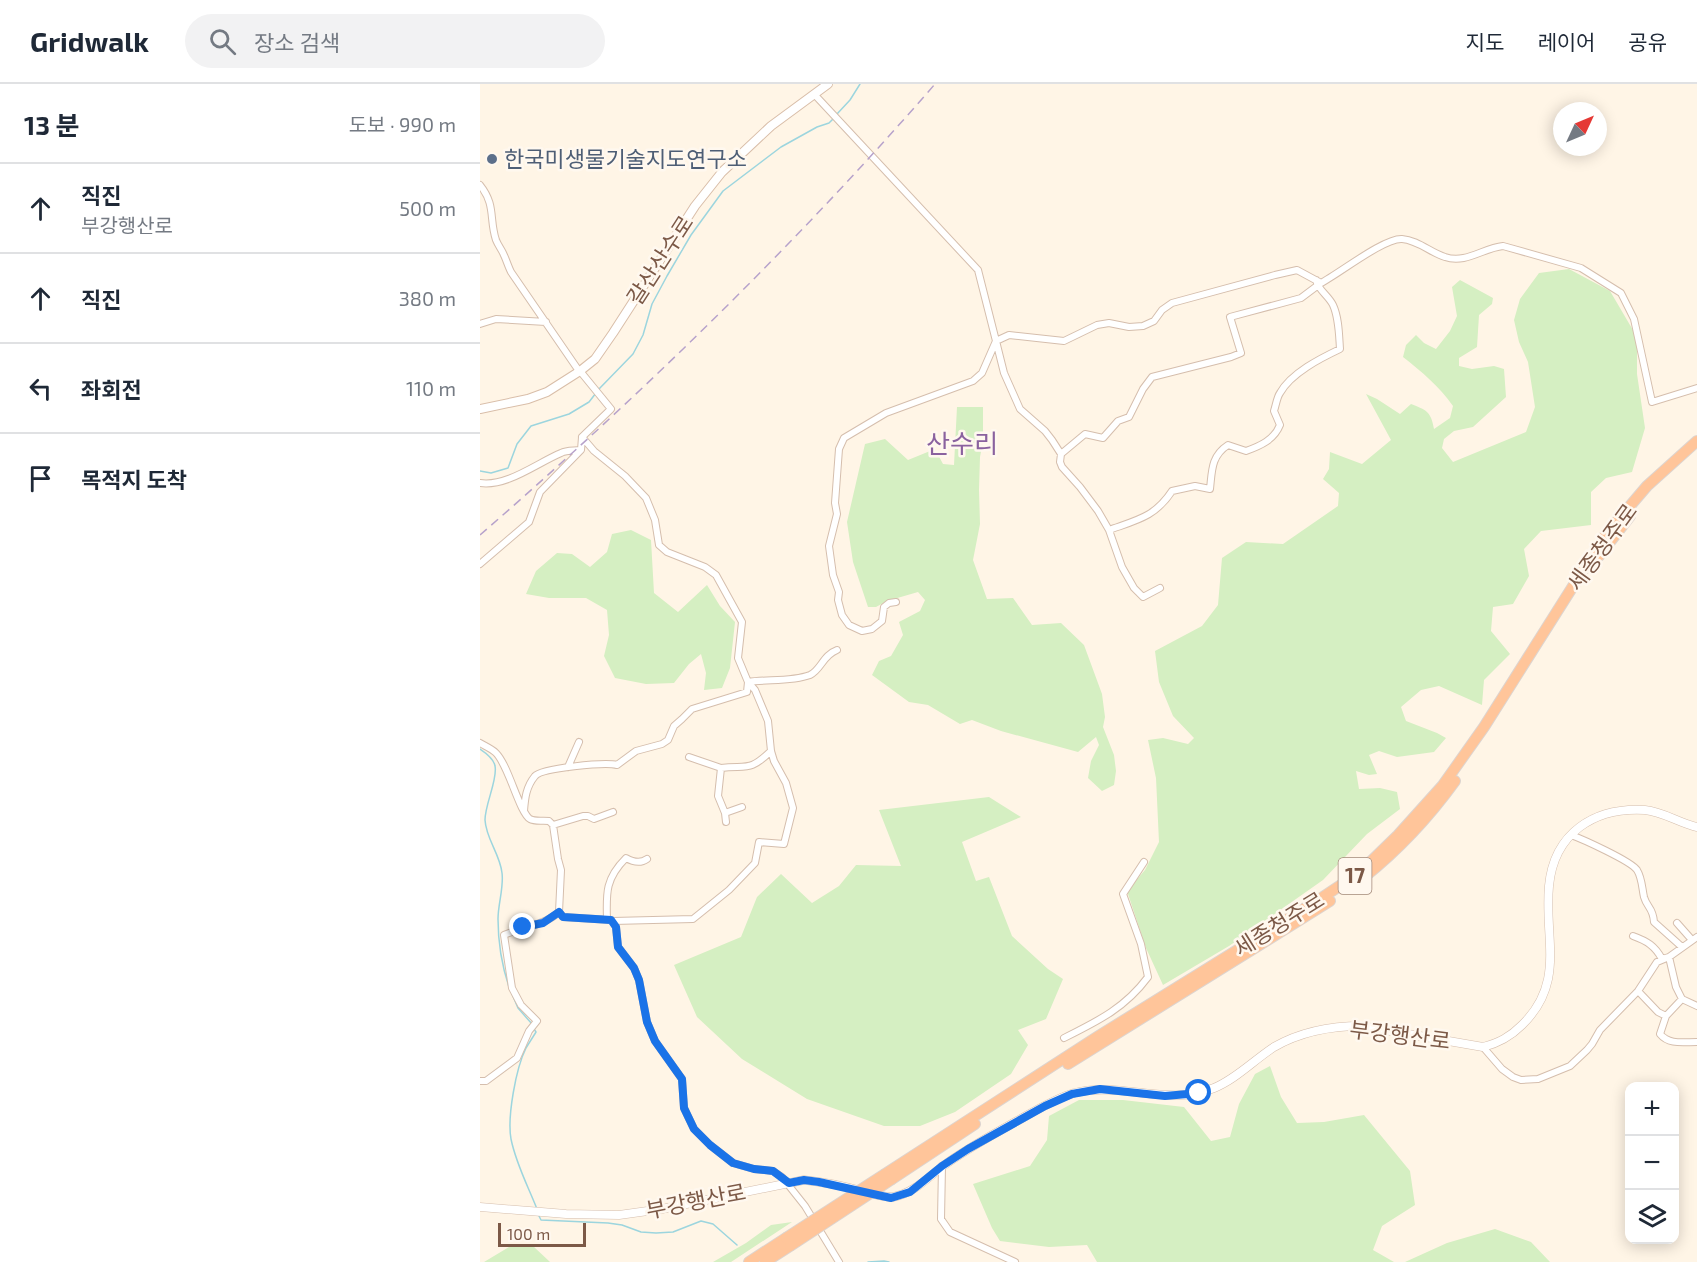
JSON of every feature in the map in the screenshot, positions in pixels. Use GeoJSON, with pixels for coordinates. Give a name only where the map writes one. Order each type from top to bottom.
{"type":"FeatureCollection","features":[{"type":"Feature","properties":{"kind":"highway","name":"세종청주로"},"geometry":{"type":"LineString","coordinates":[[889,1176],[1097,1037],[1359,873],[1398,835],[1443,785],[1484,727],[1606,534],[1647,486],[1697,441]]}},
{"type":"Feature","properties":{"kind":"highway","name":"세종청주로"},"geometry":{"type":"LineString","coordinates":[[889,1176],[1310,914],[1374,869],[1411,834],[1444,795],[1488,733],[1597,558],[1644,498],[1697,449]]}},
{"type":"Feature","properties":{"kind":"highway","name":"17"},"geometry":{"type":"LineString","coordinates":[[749,1262],[788,1242],[889,1176]]}},
{"type":"Feature","properties":{"kind":"highway","name":"17"},"geometry":{"type":"LineString","coordinates":[[765,1262],[788,1242]]}},
{"type":"Feature","properties":{"kind":"main road","name":"갈산산수로"},"geometry":{"type":"LineString","coordinates":[[480,409],[528,399],[547,392],[580,371],[595,358],[695,206],[722,171],[771,126],[828,84]]}},
{"type":"Feature","properties":{"kind":"street"},"geometry":{"type":"LineString","coordinates":[[814,94],[978,270],[1004,373],[1020,409],[1045,431],[1061,454],[1062,467],[1098,511],[1109,530],[1122,567],[1134,588],[1143,597],[1160,588]]}},
{"type":"Feature","properties":{"kind":"street"},"geometry":{"type":"LineString","coordinates":[[480,185],[488,195],[492,207],[494,234],[511,272],[580,371],[610,409],[582,437],[581,450],[540,492],[529,522],[480,564]]}},
{"type":"Feature","properties":{"kind":"street"},"geometry":{"type":"LineString","coordinates":[[1061,454],[1085,435],[1103,438],[1118,421],[1129,417],[1143,389],[1152,377],[1241,353],[1230,316],[1301,298],[1316,283],[1321,283],[1336,275],[1382,244],[1402,238],[1446,258],[1467,258],[1492,247],[1503,246],[1581,268],[1621,293],[1634,319],[1652,402],[1697,388]]}},
{"type":"Feature","properties":{"kind":"street"},"geometry":{"type":"LineString","coordinates":[[896,602],[884,607],[882,621],[872,629],[862,631],[849,625],[842,615],[829,546],[837,514],[835,503],[839,449],[844,438],[886,412],[973,381],[982,373],[996,341],[1010,335],[1064,341],[1097,325],[1109,323],[1128,327],[1143,326],[1154,321],[1162,310],[1172,303],[1297,270],[1316,283],[1327,295],[1332,305],[1341,349],[1296,375],[1280,393],[1274,411],[1280,424],[1278,430],[1264,445],[1246,452],[1228,445],[1221,449],[1215,455],[1210,489],[1196,486],[1172,491],[1159,508],[1145,518],[1109,530]]}},
{"type":"Feature","properties":{"kind":"street"},"geometry":{"type":"LineString","coordinates":[[480,324],[495,319],[546,322]]}},
{"type":"Feature","properties":{"kind":"street"},"geometry":{"type":"LineString","coordinates":[[480,743],[496,753],[529,818],[535,821],[549,821],[553,825],[561,870],[559,912],[563,917],[610,920],[693,919],[729,890],[755,863],[759,842],[784,844],[793,808],[786,783],[771,751],[768,722],[755,690],[748,682],[738,658],[742,622],[716,574],[705,567],[667,552],[659,545],[655,520],[646,498],[625,476],[600,457],[582,437]]}},
{"type":"Feature","properties":{"kind":"street"},"geometry":{"type":"LineString","coordinates":[[480,483],[498,482],[509,478],[563,451],[581,450]]}},
{"type":"Feature","properties":{"kind":"street"},"geometry":{"type":"LineString","coordinates":[[748,682],[791,679],[809,675],[830,653],[837,650]]}},
{"type":"Feature","properties":{"kind":"street"},"geometry":{"type":"LineString","coordinates":[[524,811],[526,791],[536,774],[542,771],[610,763],[617,765],[636,751],[662,744],[668,740],[674,726],[692,709],[747,692],[748,682]]}},
{"type":"Feature","properties":{"kind":"street"},"geometry":{"type":"LineString","coordinates":[[568,768],[579,742]]}},
{"type":"Feature","properties":{"kind":"street"},"geometry":{"type":"LineString","coordinates":[[689,757],[721,768],[746,768],[758,764],[771,751]]}},
{"type":"Feature","properties":{"kind":"street"},"geometry":{"type":"LineString","coordinates":[[721,768],[718,795],[726,822]]}},
{"type":"Feature","properties":{"kind":"street"},"geometry":{"type":"LineString","coordinates":[[725,813],[741,807]]}},
{"type":"Feature","properties":{"kind":"street","name":"부강행산로"},"geometry":{"type":"LineString","coordinates":[[480,1207],[594,1215],[645,1212],[804,1180],[891,1198],[910,1192],[942,1166],[987,1138],[1072,1094],[1100,1089],[1165,1096],[1199,1093],[1215,1088],[1290,1039],[1346,1026],[1374,1027],[1483,1047],[1503,1041],[1532,1016],[1544,995],[1550,972],[1549,883],[1557,857],[1577,828],[1599,815],[1627,810],[1654,811],[1697,827]]}},
{"type":"Feature","properties":{"kind":"street"},"geometry":{"type":"LineString","coordinates":[[553,825],[583,816],[594,819],[613,812]]}},
{"type":"Feature","properties":{"kind":"street"},"geometry":{"type":"LineString","coordinates":[[1571,835],[1626,861],[1636,869],[1646,902],[1653,913],[1654,922],[1682,947]]}},
{"type":"Feature","properties":{"kind":"street"},"geometry":{"type":"LineString","coordinates":[[647,858],[639,862],[626,858],[615,870],[607,888],[610,920],[616,927],[618,947],[634,968],[639,980],[647,1022],[655,1041],[682,1079],[684,1108],[694,1129],[733,1163],[773,1171],[789,1183],[839,1262]]}},
{"type":"Feature","properties":{"kind":"street"},"geometry":{"type":"LineString","coordinates":[[1064,1038],[1104,1018],[1138,991],[1148,977],[1141,944],[1123,894],[1144,862]]}},
{"type":"Feature","properties":{"kind":"street"},"geometry":{"type":"LineString","coordinates":[[480,1081],[486,1082],[517,1058],[529,1031],[537,1021],[521,1005],[512,988],[504,935],[523,927],[543,923],[559,912]]}},
{"type":"Feature","properties":{"kind":"street"},"geometry":{"type":"LineString","coordinates":[[1483,1047],[1502,1069],[1521,1080],[1538,1079],[1570,1066],[1592,1044],[1600,1030],[1638,991],[1657,962],[1695,939],[1677,923]]}},
{"type":"Feature","properties":{"kind":"street"},"geometry":{"type":"LineString","coordinates":[[1633,936],[1647,941],[1666,958],[1682,999],[1697,1006]]}},
{"type":"Feature","properties":{"kind":"street"},"geometry":{"type":"LineString","coordinates":[[1638,991],[1658,1012],[1666,1016]]}},
{"type":"Feature","properties":{"kind":"street"},"geometry":{"type":"LineString","coordinates":[[1682,999],[1666,1016],[1660,1034],[1665,1040],[1697,1042]]}},
{"type":"Feature","properties":{"kind":"street"},"geometry":{"type":"LineString","coordinates":[[942,1166],[940,1219],[950,1232],[1015,1262]]}},
{"type":"Feature","properties":{"kind":"green space"},"geometry":{"type":"Polygon","coordinates":[[[1569,269],[1610,291],[1637,337],[1637,374],[1645,428],[1632,472],[1606,478],[1591,492],[1591,525],[1541,531],[1524,549],[1529,576],[1513,604],[1493,607],[1491,631],[1510,654],[1484,680],[1482,705],[1439,686],[1421,690],[1401,707],[1406,721],[1446,738],[1434,752],[1397,757],[1379,751],[1369,755],[1377,774],[1369,775],[1356,771],[1359,789],[1380,788],[1397,792],[1400,809],[1367,834],[1323,880],[1229,946],[1163,985],[1146,948],[1127,891],[1145,870],[1159,842],[1156,778],[1148,740],[1163,738],[1188,744],[1194,738],[1173,716],[1159,682],[1155,651],[1202,626],[1218,605],[1222,558],[1246,542],[1283,544],[1338,506],[1339,493],[1323,479],[1329,469],[1330,452],[1362,464],[1391,440],[1366,394],[1400,414],[1411,404],[1420,408],[1431,418],[1434,429],[1450,418],[1453,406],[1448,399],[1403,357],[1406,345],[1416,335],[1424,343],[1436,349],[1450,331],[1457,316],[1452,287],[1460,280],[1493,298],[1492,304],[1479,315],[1477,347],[1459,358],[1459,366],[1472,369],[1494,366],[1504,369],[1506,397],[1473,427],[1454,431],[1444,439],[1442,448],[1453,462],[1526,432],[1535,407],[1528,362],[1519,342],[1514,320],[1520,299],[1539,273],[1569,269]]]}},
{"type":"Feature","properties":{"kind":"green space"},"geometry":{"type":"Polygon","coordinates":[[[957,407],[983,407],[979,490],[980,524],[973,560],[987,599],[1013,598],[1032,625],[1061,623],[1084,645],[1102,694],[1105,717],[1103,727],[1114,755],[1116,771],[1114,785],[1102,791],[1088,778],[1091,761],[1099,745],[1096,737],[1078,752],[1001,731],[972,720],[960,724],[928,705],[909,702],[872,675],[879,661],[891,656],[903,635],[899,622],[920,611],[925,600],[918,592],[887,601],[876,607],[868,607],[853,562],[847,522],[865,444],[885,439],[908,460],[935,449],[943,464],[954,465],[957,407]]]}},
{"type":"Feature","properties":{"kind":"green space"},"geometry":{"type":"Polygon","coordinates":[[[631,530],[651,540],[654,593],[678,612],[707,585],[720,606],[735,622],[730,668],[722,688],[704,690],[706,673],[701,654],[689,664],[674,683],[646,684],[615,678],[604,656],[609,635],[607,610],[586,598],[549,598],[526,594],[536,571],[557,553],[572,554],[590,567],[607,552],[612,534],[631,530]]]}},
{"type":"Feature","properties":{"kind":"green space"},"geometry":{"type":"Polygon","coordinates":[[[989,797],[1021,817],[962,842],[976,881],[989,877],[1012,936],[1048,969],[1063,979],[1046,1019],[1018,1030],[1028,1045],[1011,1074],[955,1112],[920,1126],[884,1126],[807,1099],[742,1059],[697,1017],[674,965],[741,937],[757,897],[781,874],[812,903],[839,886],[856,865],[901,866],[879,810],[989,797]]]}},
{"type":"Feature","properties":{"kind":"green space"},"geometry":{"type":"Polygon","coordinates":[[[1270,1066],[1281,1097],[1297,1123],[1324,1122],[1364,1115],[1410,1171],[1415,1205],[1382,1226],[1373,1250],[1394,1262],[1097,1262],[1087,1245],[1049,1247],[1000,1241],[992,1228],[973,1184],[1030,1166],[1047,1140],[1049,1116],[1079,1100],[1123,1100],[1184,1107],[1211,1141],[1230,1137],[1239,1104],[1255,1074],[1270,1066]]]}},
{"type":"Feature","properties":{"kind":"green space"},"geometry":{"type":"Polygon","coordinates":[[[792,1222],[731,1262],[713,1262],[771,1225],[792,1222]]]}},
{"type":"Feature","properties":{"kind":"green space"},"geometry":{"type":"Polygon","coordinates":[[[1495,1229],[1531,1242],[1550,1262],[1405,1262],[1447,1243],[1495,1229]]]}},
{"type":"Feature","properties":{"kind":"green space"},"geometry":{"type":"Polygon","coordinates":[[[533,1246],[550,1262],[484,1262],[509,1247],[533,1246]]]}},
{"type":"Feature","properties":{"kind":"waterway"},"geometry":{"type":"LineString","coordinates":[[837,114],[860,84]]}},
{"type":"Feature","properties":{"kind":"waterway"},"geometry":{"type":"LineString","coordinates":[[599,389],[633,354],[643,335],[652,304],[667,276],[691,235],[723,191],[781,147],[829,123],[834,118]]}},
{"type":"Feature","properties":{"kind":"waterway"},"geometry":{"type":"LineString","coordinates":[[480,471],[491,473],[508,468],[517,444],[531,426],[569,414],[589,402],[596,393]]}},
{"type":"Feature","properties":{"kind":"waterway"},"geometry":{"type":"LineString","coordinates":[[480,749],[487,754],[495,766],[495,778],[485,820],[502,873],[498,927],[502,962],[509,987]]}},
{"type":"Feature","properties":{"kind":"waterway"},"geometry":{"type":"LineString","coordinates":[[512,994],[518,1008],[532,1024]]}},
{"type":"Feature","properties":{"kind":"waterway"},"geometry":{"type":"LineString","coordinates":[[534,1029],[536,1032],[522,1057],[516,1080],[511,1106],[510,1130],[522,1175],[537,1209]]}},
{"type":"Feature","properties":{"kind":"waterway"},"geometry":{"type":"LineString","coordinates":[[539,1216],[541,1220],[608,1223],[641,1232],[656,1233],[673,1232],[701,1221],[713,1224],[737,1245]]}},
{"type":"Feature","properties":{"kind":"waterway"},"geometry":{"type":"LineString","coordinates":[[868,1262],[889,1262]]}},
{"type":"Feature","properties":{"kind":"railway"},"geometry":{"type":"LineString","coordinates":[[480,535],[658,373],[772,261],[935,84]]}},
{"type":"Feature","properties":{"kind":"place","name":"한국미생물기술지도연구소"},"geometry":{"type":"Point","coordinates":[492,159]}},
{"type":"Feature","properties":{"kind":"district","name":"산수리"},"geometry":{"type":"Point","coordinates":[962,444]}},
{"type":"Feature","properties":{"kind":"route"},"geometry":{"type":"LineString","coordinates":[[523,927],[543,923],[559,912],[563,917],[613,921],[616,927],[618,947],[634,968],[639,980],[647,1022],[655,1041],[682,1079],[684,1108],[694,1129],[733,1163],[773,1171],[789,1183],[804,1180],[819,1182],[891,1198],[910,1192],[942,1166],[968,1149],[1045,1106],[1072,1094],[1100,1089],[1165,1096],[1199,1093]]}}]}
